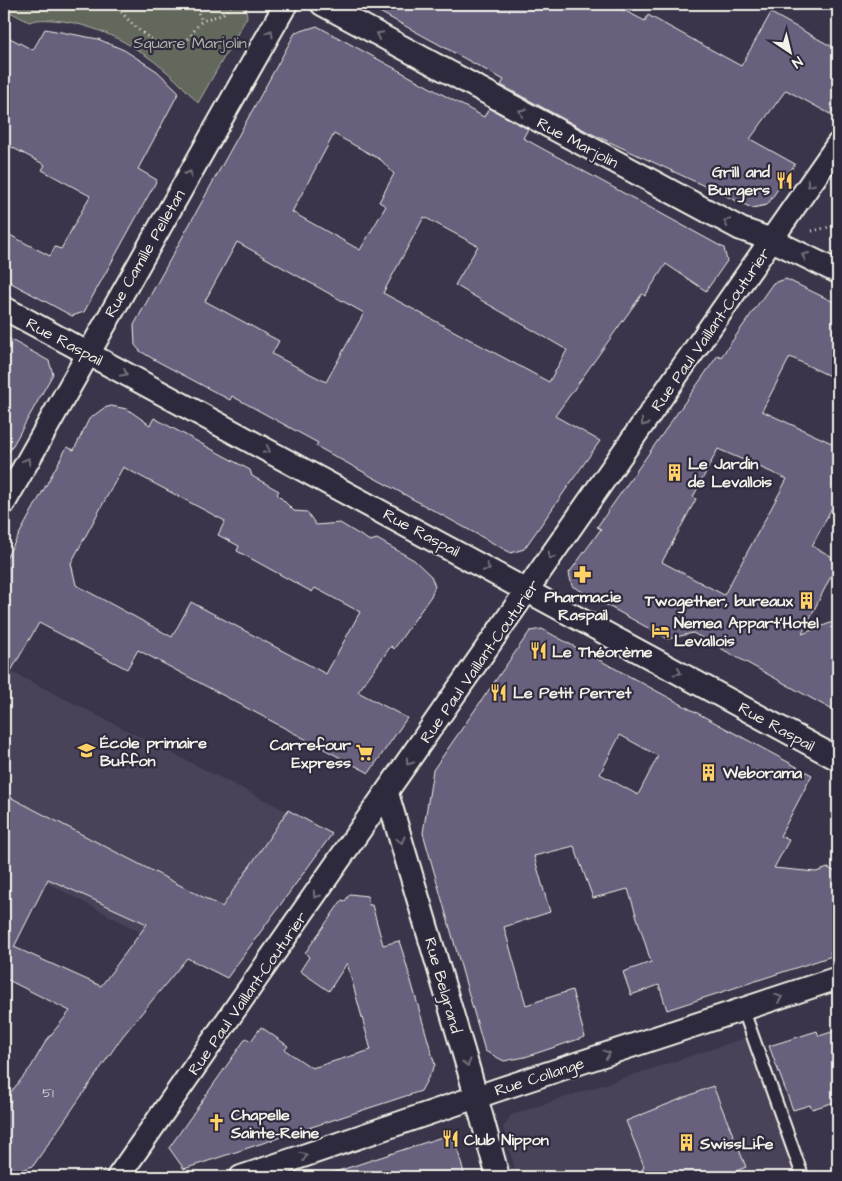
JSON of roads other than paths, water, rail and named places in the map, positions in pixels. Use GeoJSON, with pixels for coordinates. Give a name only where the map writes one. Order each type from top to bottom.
{"type":"FeatureCollection","features":[{"type":"Feature","properties":{"kind":"street","name":"Rue Camille Pelletan"},"geometry":{"type":"LineString","coordinates":[[4,503],[87,353],[286,4]]}},
{"type":"Feature","properties":{"kind":"street","name":"Rue Marjolin"},"geometry":{"type":"LineString","coordinates":[[322,4],[740,229],[772,240],[838,272]]}},
{"type":"Feature","properties":{"kind":"street","name":"Rue Paul Vaillant-Couturier"},"geometry":{"type":"LineString","coordinates":[[118,1177],[838,144]]}},
{"type":"Feature","properties":{"kind":"street","name":"Rue Raspail"},"geometry":{"type":"LineString","coordinates":[[4,308],[838,759]]}},
{"type":"Feature","properties":{"kind":"street","name":"Rue Belgrand"},"geometry":{"type":"LineString","coordinates":[[387,793],[477,1098],[498,1177]]}},
{"type":"Feature","properties":{"kind":"street","name":"Rue Collange"},"geometry":{"type":"LineString","coordinates":[[242,1177],[838,978]]}},
{"type":"Feature","properties":{"kind":"lane"},"geometry":{"type":"LineString","coordinates":[[743,1010],[803,1177]]}},
{"type":"Feature","properties":{"kind":"place","name":"Grill and Burgers"},"geometry":{"type":"Point","coordinates":[784,180]}},
{"type":"Feature","properties":{"kind":"place","name":"Le Jardin de Levallois"},"geometry":{"type":"Point","coordinates":[674,472]}},
{"type":"Feature","properties":{"kind":"place","name":"Pharmacie Raspail"},"geometry":{"type":"Point","coordinates":[583,575]}},
{"type":"Feature","properties":{"kind":"place","name":"Twogether, bureaux"},"geometry":{"type":"Point","coordinates":[807,600]}},
{"type":"Feature","properties":{"kind":"place","name":"Nemea Appart'Hotel Levallois"},"geometry":{"type":"Point","coordinates":[660,631]}},
{"type":"Feature","properties":{"kind":"place","name":"Le Théorème"},"geometry":{"type":"Point","coordinates":[538,651]}},
{"type":"Feature","properties":{"kind":"place","name":"Le Petit Perret"},"geometry":{"type":"Point","coordinates":[499,692]}},
{"type":"Feature","properties":{"kind":"place","name":"École primaire Buffon"},"geometry":{"type":"Point","coordinates":[86,751]}},
{"type":"Feature","properties":{"kind":"place","name":"Carrefour Express"},"geometry":{"type":"Point","coordinates":[365,753]}},
{"type":"Feature","properties":{"kind":"place","name":"Weborama"},"geometry":{"type":"Point","coordinates":[709,772]}},
{"type":"Feature","properties":{"kind":"place","name":"Chapelle Sainte-Reine"},"geometry":{"type":"Point","coordinates":[217,1123]}},
{"type":"Feature","properties":{"kind":"place","name":"Club Nippon"},"geometry":{"type":"Point","coordinates":[450,1139]}},
{"type":"Feature","properties":{"kind":"place","name":"SwissLife"},"geometry":{"type":"Point","coordinates":[686,1143]}},
{"type":"Feature","properties":{"kind":"park label","name":"Square Marjolin"},"geometry":{"type":"Point","coordinates":[190,42]}}]}
